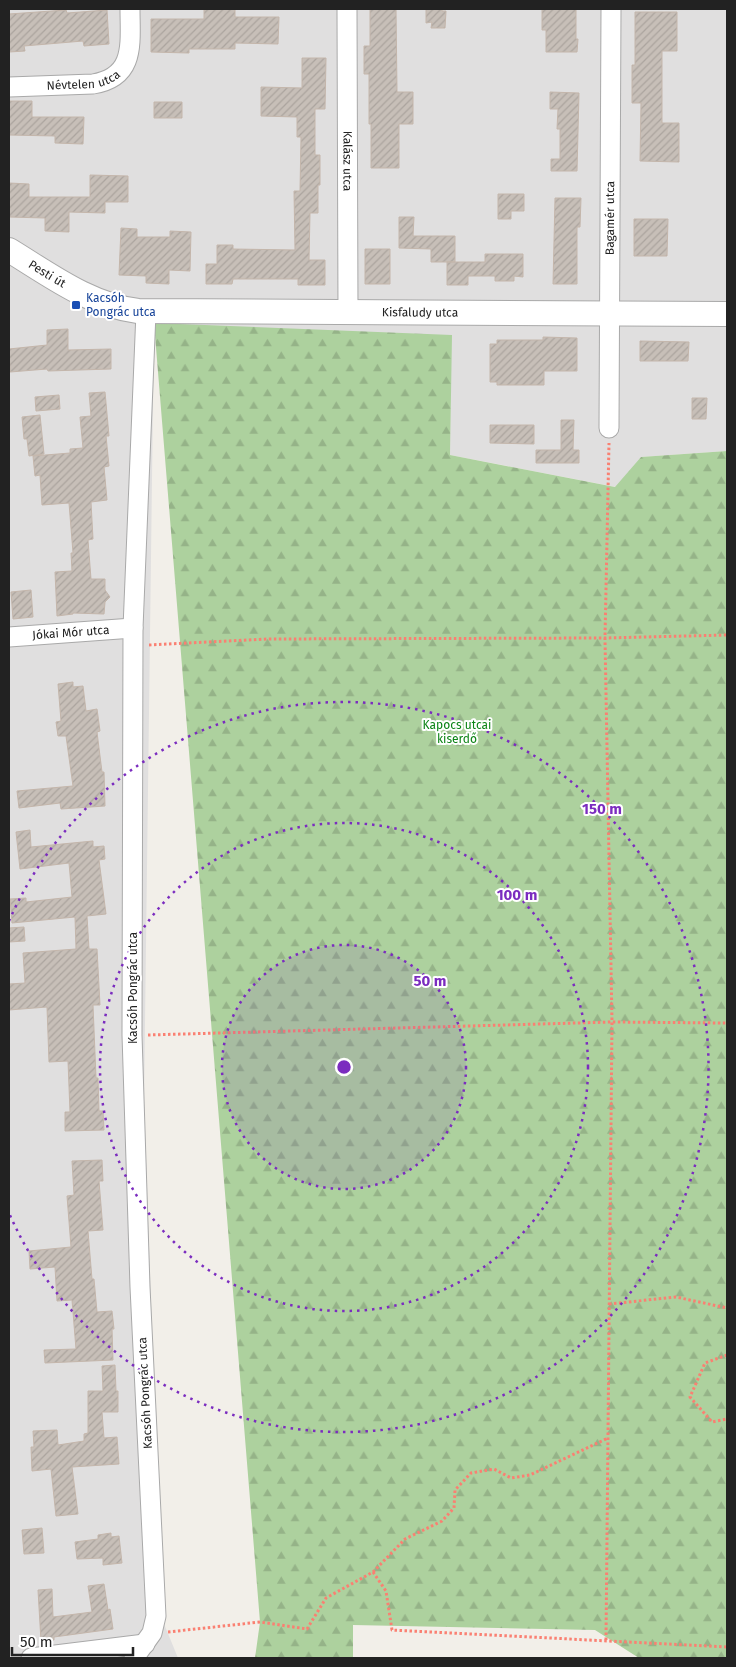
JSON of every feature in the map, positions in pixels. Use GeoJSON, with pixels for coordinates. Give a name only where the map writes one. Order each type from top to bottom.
{"type":"FeatureCollection","features":[{"type":"Feature","properties":{"kind":"street","name":"Névtelen utca"},"geometry":{"type":"LineString","coordinates":[[9,87],[93,84],[106,82],[113,78],[127,61],[130,48],[130,9]]}},
{"type":"Feature","properties":{"kind":"street","name":"Kalász utca"},"geometry":{"type":"LineString","coordinates":[[347,9],[348,313]]}},
{"type":"Feature","properties":{"kind":"street","name":"Bagamér utca"},"geometry":{"type":"LineString","coordinates":[[609,428],[611,9]]}},
{"type":"Feature","properties":{"kind":"street","name":"Pesti út"},"geometry":{"type":"LineString","coordinates":[[9,250],[74,290],[93,300],[113,307]]}},
{"type":"Feature","properties":{"kind":"street","name":"Kisfaludy utca"},"geometry":{"type":"LineString","coordinates":[[113,307],[146,312],[727,314]]}},
{"type":"Feature","properties":{"kind":"street","name":"Kacsóh Pongrác utca"},"geometry":{"type":"LineString","coordinates":[[144,1645],[156,1616],[140,1287],[132,1035],[133,637],[146,312]]}},
{"type":"Feature","properties":{"kind":"street","name":"Jókai Mór utca"},"geometry":{"type":"LineString","coordinates":[[9,637],[133,637]]}},
{"type":"Feature","properties":{"kind":"street"},"geometry":{"type":"LineString","coordinates":[[31,1658],[144,1645]]}},
{"type":"Feature","properties":{"kind":"path"},"geometry":{"type":"LineString","coordinates":[[606,1640],[612,1022],[605,638],[609,428]]}},
{"type":"Feature","properties":{"kind":"path"},"geometry":{"type":"LineString","coordinates":[[133,637],[267,639],[727,636]]}},
{"type":"Feature","properties":{"kind":"path"},"geometry":{"type":"LineString","coordinates":[[132,1035],[612,1022],[727,1023]]}},
{"type":"Feature","properties":{"kind":"path"},"geometry":{"type":"LineString","coordinates":[[609,1304],[676,1298],[727,1308]]}},
{"type":"Feature","properties":{"kind":"path"},"geometry":{"type":"LineString","coordinates":[[727,1355],[706,1363],[690,1397],[712,1422],[727,1419]]}},
{"type":"Feature","properties":{"kind":"path"},"geometry":{"type":"LineString","coordinates":[[144,1645],[260,1622],[307,1630],[326,1598],[373,1572],[405,1539],[442,1521],[454,1508],[455,1490],[471,1473],[494,1469],[511,1478],[530,1474],[608,1438]]}},
{"type":"Feature","properties":{"kind":"path"},"geometry":{"type":"LineString","coordinates":[[373,1572],[386,1591],[392,1630],[727,1647]]}},
{"type":"Feature","properties":{"kind":"shaded area"},"geometry":{"type":"Polygon","coordinates":[[[9,9],[727,9],[727,451],[641,457],[616,487],[450,455],[451,336],[154,324],[144,1101],[162,1619],[178,1658],[9,1658],[9,9]]]}},
{"type":"Feature","properties":{"kind":"green space","name":"Kapocs utcai kiserdő"},"geometry":{"type":"Polygon","coordinates":[[[154,323],[452,335],[450,455],[615,487],[641,457],[727,451],[727,1658],[639,1658],[595,1630],[353,1625],[353,1658],[255,1658],[260,1622],[154,323]]]}},
{"type":"Feature","properties":{"kind":"building"},"geometry":{"type":"Polygon","coordinates":[[[204,9],[235,9],[235,17],[279,17],[278,44],[235,43],[235,49],[189,49],[189,53],[151,52],[151,19],[204,19],[204,9]]]}},
{"type":"Feature","properties":{"kind":"building"},"geometry":{"type":"Polygon","coordinates":[[[370,9],[396,9],[397,92],[413,92],[413,124],[399,124],[399,168],[371,168],[369,74],[364,74],[364,46],[370,46],[370,9]]]}},
{"type":"Feature","properties":{"kind":"building"},"geometry":{"type":"Polygon","coordinates":[[[426,9],[442,9],[442,11],[446,11],[445,28],[431,28],[432,22],[426,23],[426,9]]]}},
{"type":"Feature","properties":{"kind":"building"},"geometry":{"type":"Polygon","coordinates":[[[542,9],[576,9],[577,52],[546,52],[546,30],[542,30],[542,9]]]}},
{"type":"Feature","properties":{"kind":"building"},"geometry":{"type":"Polygon","coordinates":[[[66,10],[67,13],[107,10],[109,44],[84,46],[83,41],[24,46],[25,51],[9,52],[9,14],[66,10]]]}},
{"type":"Feature","properties":{"kind":"building"},"geometry":{"type":"Polygon","coordinates":[[[635,12],[677,12],[677,51],[662,51],[662,123],[679,123],[679,162],[640,161],[641,103],[632,103],[632,65],[635,65],[635,12]]]}},
{"type":"Feature","properties":{"kind":"building"},"geometry":{"type":"Polygon","coordinates":[[[302,58],[326,58],[325,109],[315,109],[315,155],[320,155],[320,185],[318,185],[318,213],[310,213],[309,260],[325,260],[325,285],[298,285],[298,279],[233,279],[232,284],[206,284],[206,264],[217,264],[217,245],[233,245],[233,249],[295,250],[294,191],[300,191],[301,137],[297,137],[297,117],[261,116],[261,87],[302,88],[302,58]]]}},
{"type":"Feature","properties":{"kind":"building"},"geometry":{"type":"Polygon","coordinates":[[[550,92],[579,93],[577,171],[551,171],[551,159],[560,159],[560,129],[557,129],[558,109],[550,109],[550,92]]]}},
{"type":"Feature","properties":{"kind":"building"},"geometry":{"type":"Polygon","coordinates":[[[9,101],[32,101],[32,117],[84,117],[83,144],[55,143],[55,136],[9,135],[9,101]]]}},
{"type":"Feature","properties":{"kind":"building"},"geometry":{"type":"Polygon","coordinates":[[[154,102],[182,102],[182,118],[154,118],[154,102]]]}},
{"type":"Feature","properties":{"kind":"building"},"geometry":{"type":"Polygon","coordinates":[[[90,175],[128,176],[128,202],[105,202],[105,213],[69,212],[69,232],[45,231],[45,218],[9,217],[9,183],[29,184],[29,197],[90,197],[90,175]]]}},
{"type":"Feature","properties":{"kind":"building"},"geometry":{"type":"Polygon","coordinates":[[[498,194],[524,194],[524,211],[511,211],[511,219],[498,219],[498,194]]]}},
{"type":"Feature","properties":{"kind":"building"},"geometry":{"type":"Polygon","coordinates":[[[555,198],[581,198],[580,227],[577,227],[577,284],[553,284],[555,198]]]}},
{"type":"Feature","properties":{"kind":"building"},"geometry":{"type":"Polygon","coordinates":[[[399,217],[414,217],[413,236],[455,236],[455,262],[431,262],[431,249],[399,248],[399,217]]]}},
{"type":"Feature","properties":{"kind":"building"},"geometry":{"type":"Polygon","coordinates":[[[634,219],[668,219],[667,256],[634,256],[634,219]]]}},
{"type":"Feature","properties":{"kind":"building"},"geometry":{"type":"Polygon","coordinates":[[[121,228],[137,229],[137,237],[170,237],[170,231],[191,232],[190,271],[169,270],[169,284],[146,283],[146,276],[119,275],[121,228]]]}},
{"type":"Feature","properties":{"kind":"building"},"geometry":{"type":"Polygon","coordinates":[[[365,249],[390,249],[390,284],[365,284],[365,249]]]}},
{"type":"Feature","properties":{"kind":"building"},"geometry":{"type":"Polygon","coordinates":[[[485,254],[523,254],[523,277],[514,276],[514,281],[495,281],[495,276],[468,276],[468,285],[447,285],[447,262],[485,262],[485,254]]]}},
{"type":"Feature","properties":{"kind":"building"},"geometry":{"type":"Polygon","coordinates":[[[68,329],[68,350],[111,349],[111,369],[48,371],[47,369],[10,372],[9,349],[47,345],[47,330],[68,329]]]}},
{"type":"Feature","properties":{"kind":"building"},"geometry":{"type":"Polygon","coordinates":[[[543,337],[577,338],[577,371],[544,371],[544,385],[497,385],[497,382],[490,382],[490,344],[497,344],[497,340],[543,340],[543,337]]]}},
{"type":"Feature","properties":{"kind":"building"},"geometry":{"type":"Polygon","coordinates":[[[640,341],[689,342],[688,361],[640,361],[640,341]]]}},
{"type":"Feature","properties":{"kind":"building"},"geometry":{"type":"Polygon","coordinates":[[[105,392],[109,436],[106,436],[109,466],[104,467],[107,500],[91,502],[93,539],[88,540],[91,579],[105,579],[105,590],[110,597],[105,602],[104,614],[73,613],[57,616],[55,572],[72,571],[71,553],[73,553],[69,503],[42,505],[40,475],[35,476],[33,456],[70,453],[70,449],[83,448],[80,417],[91,416],[89,393],[105,392]]]}},
{"type":"Feature","properties":{"kind":"building"},"geometry":{"type":"Polygon","coordinates":[[[59,395],[60,409],[36,411],[35,397],[59,395]]]}},
{"type":"Feature","properties":{"kind":"building"},"geometry":{"type":"Polygon","coordinates":[[[692,398],[707,398],[706,419],[692,419],[692,398]]]}},
{"type":"Feature","properties":{"kind":"building"},"geometry":{"type":"Polygon","coordinates":[[[40,415],[44,454],[29,456],[27,439],[24,439],[22,417],[40,415]]]}},
{"type":"Feature","properties":{"kind":"building"},"geometry":{"type":"Polygon","coordinates":[[[561,420],[574,420],[573,450],[579,450],[579,463],[536,463],[536,450],[561,450],[561,420]]]}},
{"type":"Feature","properties":{"kind":"building"},"geometry":{"type":"Polygon","coordinates":[[[490,425],[534,425],[534,444],[490,443],[490,425]]]}},
{"type":"Feature","properties":{"kind":"building"},"geometry":{"type":"Polygon","coordinates":[[[31,590],[33,617],[13,619],[11,592],[31,590]]]}},
{"type":"Feature","properties":{"kind":"building"},"geometry":{"type":"Polygon","coordinates":[[[73,682],[73,687],[83,686],[86,711],[97,709],[100,731],[97,732],[102,772],[104,772],[105,806],[61,809],[60,803],[19,808],[17,791],[73,786],[66,736],[58,736],[56,722],[61,721],[58,684],[73,682]]]}},
{"type":"Feature","properties":{"kind":"building"},"geometry":{"type":"Polygon","coordinates":[[[30,830],[31,847],[93,841],[93,847],[104,846],[105,859],[99,860],[106,914],[87,916],[89,949],[97,949],[100,1005],[93,1005],[96,1078],[98,1078],[99,1111],[103,1111],[104,1130],[65,1131],[65,1112],[70,1112],[68,1061],[49,1062],[47,1007],[9,1010],[9,984],[25,983],[23,953],[76,949],[75,917],[12,923],[10,899],[26,898],[26,902],[72,897],[69,863],[20,869],[16,832],[30,830]]]}},
{"type":"Feature","properties":{"kind":"building"},"geometry":{"type":"Polygon","coordinates":[[[24,927],[25,941],[9,942],[9,928],[24,927]]]}},
{"type":"Feature","properties":{"kind":"building"},"geometry":{"type":"Polygon","coordinates":[[[102,1160],[103,1181],[99,1181],[103,1230],[88,1231],[97,1312],[112,1311],[114,1329],[112,1329],[113,1360],[45,1363],[44,1350],[76,1349],[72,1300],[57,1301],[55,1267],[30,1269],[29,1251],[71,1247],[67,1196],[74,1195],[72,1161],[102,1160]]]}},
{"type":"Feature","properties":{"kind":"building"},"geometry":{"type":"Polygon","coordinates":[[[115,1365],[118,1412],[102,1412],[104,1438],[117,1437],[119,1464],[72,1467],[78,1514],[56,1516],[51,1469],[32,1471],[31,1447],[34,1447],[33,1431],[57,1430],[58,1445],[84,1441],[84,1434],[88,1433],[88,1391],[103,1391],[102,1366],[115,1365]]]}},
{"type":"Feature","properties":{"kind":"building"},"geometry":{"type":"Polygon","coordinates":[[[42,1528],[44,1553],[24,1554],[22,1530],[42,1528]]]}},
{"type":"Feature","properties":{"kind":"building"},"geometry":{"type":"Polygon","coordinates":[[[111,1533],[111,1537],[119,1536],[122,1563],[103,1565],[103,1558],[77,1559],[75,1542],[98,1539],[98,1535],[111,1533]]]}},
{"type":"Feature","properties":{"kind":"building"},"geometry":{"type":"Polygon","coordinates":[[[104,1584],[113,1629],[54,1637],[54,1640],[41,1641],[38,1590],[52,1589],[53,1617],[92,1612],[88,1586],[104,1584]]]}},
{"type":"Feature","properties":{"kind":"place","name":"Kacsóh Pongrác utca"},"geometry":{"type":"Point","coordinates":[76,305]}}]}
